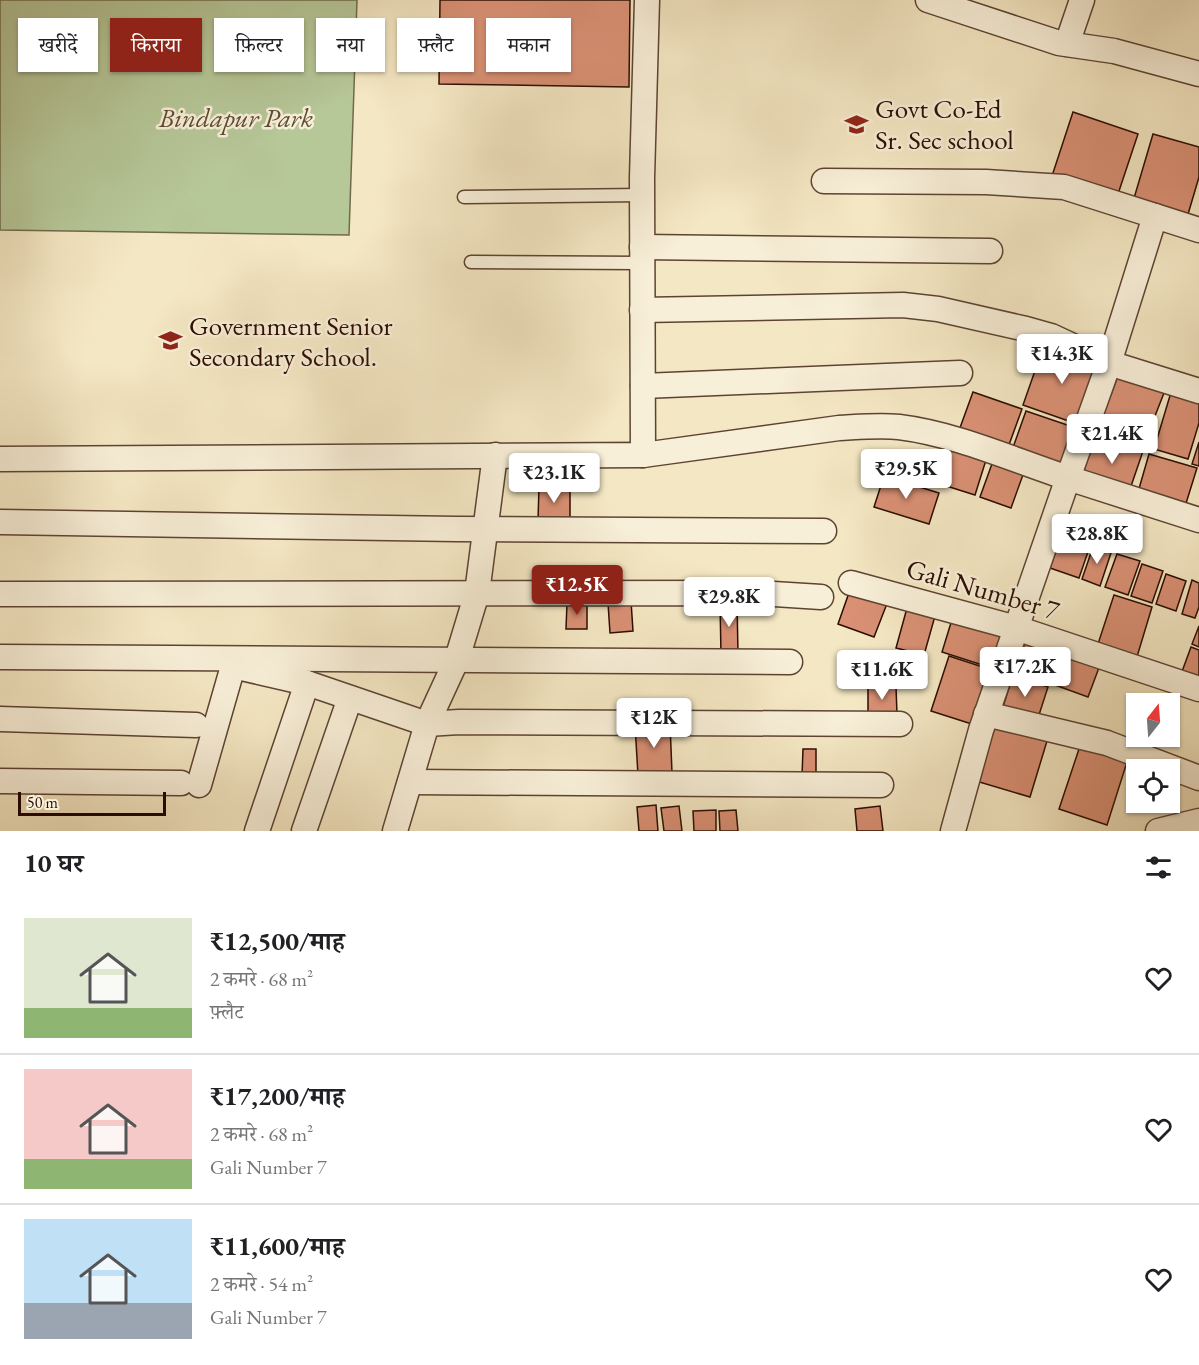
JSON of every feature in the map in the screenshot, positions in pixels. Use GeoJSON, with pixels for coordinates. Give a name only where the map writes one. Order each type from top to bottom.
{"type":"FeatureCollection","features":[{"type":"Feature","properties":{"kind":"street"},"geometry":{"type":"LineString","coordinates":[[643,455],[642,195],[647,0]]}},
{"type":"Feature","properties":{"kind":"street"},"geometry":{"type":"LineString","coordinates":[[928,0],[1067,44],[1114,51],[1199,74]]}},
{"type":"Feature","properties":{"kind":"street"},"geometry":{"type":"LineString","coordinates":[[1067,44],[1082,0]]}},
{"type":"Feature","properties":{"kind":"street"},"geometry":{"type":"LineString","coordinates":[[824,181],[986,182],[1064,187],[1199,230]]}},
{"type":"Feature","properties":{"kind":"street"},"geometry":{"type":"LineString","coordinates":[[953,831],[986,714],[1109,363],[1155,216]]}},
{"type":"Feature","properties":{"kind":"street"},"geometry":{"type":"LineString","coordinates":[[642,255],[990,251]]}},
{"type":"Feature","properties":{"kind":"street"},"geometry":{"type":"LineString","coordinates":[[642,310],[903,305],[938,309],[1051,336],[1109,363],[1199,391]]}},
{"type":"Feature","properties":{"kind":"street"},"geometry":{"type":"LineString","coordinates":[[643,386],[960,373]]}},
{"type":"Feature","properties":{"kind":"street"},"geometry":{"type":"LineString","coordinates":[[0,459],[643,455],[839,428],[899,428],[936,434],[1199,520]]}},
{"type":"Feature","properties":{"kind":"street"},"geometry":{"type":"LineString","coordinates":[[395,831],[427,724],[457,659],[477,593],[495,455]]}},
{"type":"Feature","properties":{"kind":"street"},"geometry":{"type":"LineString","coordinates":[[0,522],[824,531]]}},
{"type":"Feature","properties":{"kind":"street","name":"Gali Number 7"},"geometry":{"type":"LineString","coordinates":[[851,583],[1016,627],[1199,689]]}},
{"type":"Feature","properties":{"kind":"street"},"geometry":{"type":"LineString","coordinates":[[0,594],[756,593],[821,597]]}},
{"type":"Feature","properties":{"kind":"street"},"geometry":{"type":"LineString","coordinates":[[0,657],[790,662]]}},
{"type":"Feature","properties":{"kind":"street"},"geometry":{"type":"LineString","coordinates":[[0,781],[190,784],[233,666],[306,683],[427,724],[900,724]]}},
{"type":"Feature","properties":{"kind":"street"},"geometry":{"type":"LineString","coordinates":[[257,831],[306,683]]}},
{"type":"Feature","properties":{"kind":"street"},"geometry":{"type":"LineString","coordinates":[[304,831],[350,698]]}},
{"type":"Feature","properties":{"kind":"street"},"geometry":{"type":"LineString","coordinates":[[986,714],[1107,743],[1199,778]]}},
{"type":"Feature","properties":{"kind":"street"},"geometry":{"type":"LineString","coordinates":[[0,719],[196,725]]}},
{"type":"Feature","properties":{"kind":"street"},"geometry":{"type":"LineString","coordinates":[[410,782],[881,785]]}},
{"type":"Feature","properties":{"kind":"street"},"geometry":{"type":"LineString","coordinates":[[1158,831],[1199,821]]}},
{"type":"Feature","properties":{"kind":"lane"},"geometry":{"type":"LineString","coordinates":[[464,197],[642,195]]}},
{"type":"Feature","properties":{"kind":"lane"},"geometry":{"type":"LineString","coordinates":[[471,262],[642,255]]}},
{"type":"Feature","properties":{"kind":"green space","name":"Bindapur Park"},"geometry":{"type":"Polygon","coordinates":[[[0,0],[357,0],[356,18],[316,18],[316,72],[355,72],[349,235],[0,230],[0,0]]]}},
{"type":"Feature","properties":{"kind":"building"},"geometry":{"type":"Polygon","coordinates":[[[440,0],[630,0],[629,87],[439,84],[439,72],[474,72],[474,18],[440,18],[440,0]]]}},
{"type":"Feature","properties":{"kind":"building"},"geometry":{"type":"Polygon","coordinates":[[[1073,112],[1138,134],[1116,200],[1051,179],[1073,112]]]}},
{"type":"Feature","properties":{"kind":"building"},"geometry":{"type":"Polygon","coordinates":[[[1153,134],[1199,147],[1199,177],[1186,221],[1132,205],[1153,134]]]}},
{"type":"Feature","properties":{"kind":"building"},"geometry":{"type":"Polygon","coordinates":[[[1044,345],[1101,365],[1080,425],[1023,405],[1044,345]]]}},
{"type":"Feature","properties":{"kind":"building"},"geometry":{"type":"Polygon","coordinates":[[[1118,376],[1164,393],[1142,449],[1097,431],[1118,376]]]}},
{"type":"Feature","properties":{"kind":"building"},"geometry":{"type":"Polygon","coordinates":[[[1172,389],[1199,397],[1199,423],[1188,459],[1154,449],[1172,389]]]}},
{"type":"Feature","properties":{"kind":"building"},"geometry":{"type":"Polygon","coordinates":[[[973,392],[1022,409],[1006,453],[957,436],[973,392]]]}},
{"type":"Feature","properties":{"kind":"building"},"geometry":{"type":"Polygon","coordinates":[[[1026,411],[1079,429],[1064,472],[1011,453],[1026,411]]]}},
{"type":"Feature","properties":{"kind":"building"},"geometry":{"type":"Polygon","coordinates":[[[1095,435],[1143,451],[1128,495],[1081,480],[1095,435]]]}},
{"type":"Feature","properties":{"kind":"building"},"geometry":{"type":"Polygon","coordinates":[[[1199,442],[1199,466],[1192,464],[1199,442]]]}},
{"type":"Feature","properties":{"kind":"building"},"geometry":{"type":"Polygon","coordinates":[[[951,449],[986,460],[975,495],[940,484],[951,449]]]}},
{"type":"Feature","properties":{"kind":"building"},"geometry":{"type":"Polygon","coordinates":[[[1149,454],[1197,468],[1183,513],[1136,499],[1149,454]]]}},
{"type":"Feature","properties":{"kind":"building"},"geometry":{"type":"Polygon","coordinates":[[[993,461],[1024,472],[1011,508],[980,497],[993,461]]]}},
{"type":"Feature","properties":{"kind":"building"},"geometry":{"type":"Polygon","coordinates":[[[884,476],[939,493],[929,524],[874,507],[884,476]]]}},
{"type":"Feature","properties":{"kind":"building"},"geometry":{"type":"Polygon","coordinates":[[[539,487],[570,487],[570,520],[538,520],[539,487]]]}},
{"type":"Feature","properties":{"kind":"building"},"geometry":{"type":"Polygon","coordinates":[[[1062,533],[1091,543],[1079,578],[1050,568],[1062,533]]]}},
{"type":"Feature","properties":{"kind":"building"},"geometry":{"type":"Polygon","coordinates":[[[1094,544],[1112,550],[1100,586],[1082,579],[1094,544]]]}},
{"type":"Feature","properties":{"kind":"building"},"geometry":{"type":"Polygon","coordinates":[[[1117,554],[1140,561],[1128,595],[1105,587],[1117,554]]]}},
{"type":"Feature","properties":{"kind":"building"},"geometry":{"type":"Polygon","coordinates":[[[1142,564],[1163,571],[1152,603],[1131,596],[1142,564]]]}},
{"type":"Feature","properties":{"kind":"building"},"geometry":{"type":"Polygon","coordinates":[[[1166,574],[1186,581],[1176,611],[1156,604],[1166,574]]]}},
{"type":"Feature","properties":{"kind":"building"},"geometry":{"type":"Polygon","coordinates":[[[1192,580],[1199,583],[1199,607],[1195,618],[1182,614],[1192,580]]]}},
{"type":"Feature","properties":{"kind":"building"},"geometry":{"type":"Polygon","coordinates":[[[851,587],[888,601],[874,637],[838,624],[851,587]]]}},
{"type":"Feature","properties":{"kind":"building"},"geometry":{"type":"Polygon","coordinates":[[[1114,595],[1152,607],[1136,660],[1097,647],[1114,595]]]}},
{"type":"Feature","properties":{"kind":"building"},"geometry":{"type":"Polygon","coordinates":[[[631,601],[633,631],[610,633],[608,603],[631,601]]]}},
{"type":"Feature","properties":{"kind":"building"},"geometry":{"type":"Polygon","coordinates":[[[720,602],[737,602],[738,654],[721,654],[720,602]]]}},
{"type":"Feature","properties":{"kind":"building"},"geometry":{"type":"Polygon","coordinates":[[[567,603],[587,603],[587,629],[566,629],[567,603]]]}},
{"type":"Feature","properties":{"kind":"building"},"geometry":{"type":"Polygon","coordinates":[[[907,608],[935,616],[924,655],[896,648],[907,608]]]}},
{"type":"Feature","properties":{"kind":"building"},"geometry":{"type":"Polygon","coordinates":[[[954,613],[1011,630],[998,670],[942,652],[954,613]]]}},
{"type":"Feature","properties":{"kind":"building"},"geometry":{"type":"Polygon","coordinates":[[[1199,626],[1199,647],[1192,644],[1199,626]]]}},
{"type":"Feature","properties":{"kind":"building"},"geometry":{"type":"Polygon","coordinates":[[[1026,640],[1062,653],[1051,684],[1015,671],[1026,640]]]}},
{"type":"Feature","properties":{"kind":"building"},"geometry":{"type":"Polygon","coordinates":[[[1191,647],[1199,650],[1199,684],[1180,677],[1191,647]]]}},
{"type":"Feature","properties":{"kind":"building"},"geometry":{"type":"Polygon","coordinates":[[[1068,652],[1100,665],[1088,697],[1055,685],[1068,652]]]}},
{"type":"Feature","properties":{"kind":"building"},"geometry":{"type":"Polygon","coordinates":[[[949,656],[995,671],[978,726],[931,711],[949,656]]]}},
{"type":"Feature","properties":{"kind":"building"},"geometry":{"type":"Polygon","coordinates":[[[1013,675],[1048,687],[1037,721],[1002,710],[1013,675]]]}},
{"type":"Feature","properties":{"kind":"building"},"geometry":{"type":"Polygon","coordinates":[[[868,687],[896,687],[897,714],[868,715],[868,687]]]}},
{"type":"Feature","properties":{"kind":"building"},"geometry":{"type":"Polygon","coordinates":[[[670,723],[672,773],[638,775],[635,725],[670,723]]]}},
{"type":"Feature","properties":{"kind":"building"},"geometry":{"type":"Polygon","coordinates":[[[993,725],[1047,741],[1030,797],[976,781],[993,725]]]}},
{"type":"Feature","properties":{"kind":"building"},"geometry":{"type":"Polygon","coordinates":[[[1080,746],[1126,762],[1107,825],[1059,809],[1080,746]]]}},
{"type":"Feature","properties":{"kind":"building"},"geometry":{"type":"Polygon","coordinates":[[[803,749],[816,749],[816,776],[802,776],[803,749]]]}},
{"type":"Feature","properties":{"kind":"building"},"geometry":{"type":"Polygon","coordinates":[[[656,805],[658,831],[639,831],[637,807],[656,805]]]}},
{"type":"Feature","properties":{"kind":"building"},"geometry":{"type":"Polygon","coordinates":[[[679,806],[682,831],[664,831],[661,808],[679,806]]]}},
{"type":"Feature","properties":{"kind":"building"},"geometry":{"type":"Polygon","coordinates":[[[880,806],[883,831],[857,831],[855,809],[880,806]]]}},
{"type":"Feature","properties":{"kind":"building"},"geometry":{"type":"Polygon","coordinates":[[[716,810],[716,831],[694,831],[693,811],[716,810]]]}},
{"type":"Feature","properties":{"kind":"building"},"geometry":{"type":"Polygon","coordinates":[[[736,810],[738,831],[720,831],[719,811],[736,810]]]}},
{"type":"Feature","properties":{"kind":"place","name":"Govt Co-Ed Sr. Sec school"},"geometry":{"type":"Point","coordinates":[857,124]}},
{"type":"Feature","properties":{"kind":"place","name":"Government Senior Secondary School."},"geometry":{"type":"Point","coordinates":[171,341]}}]}
